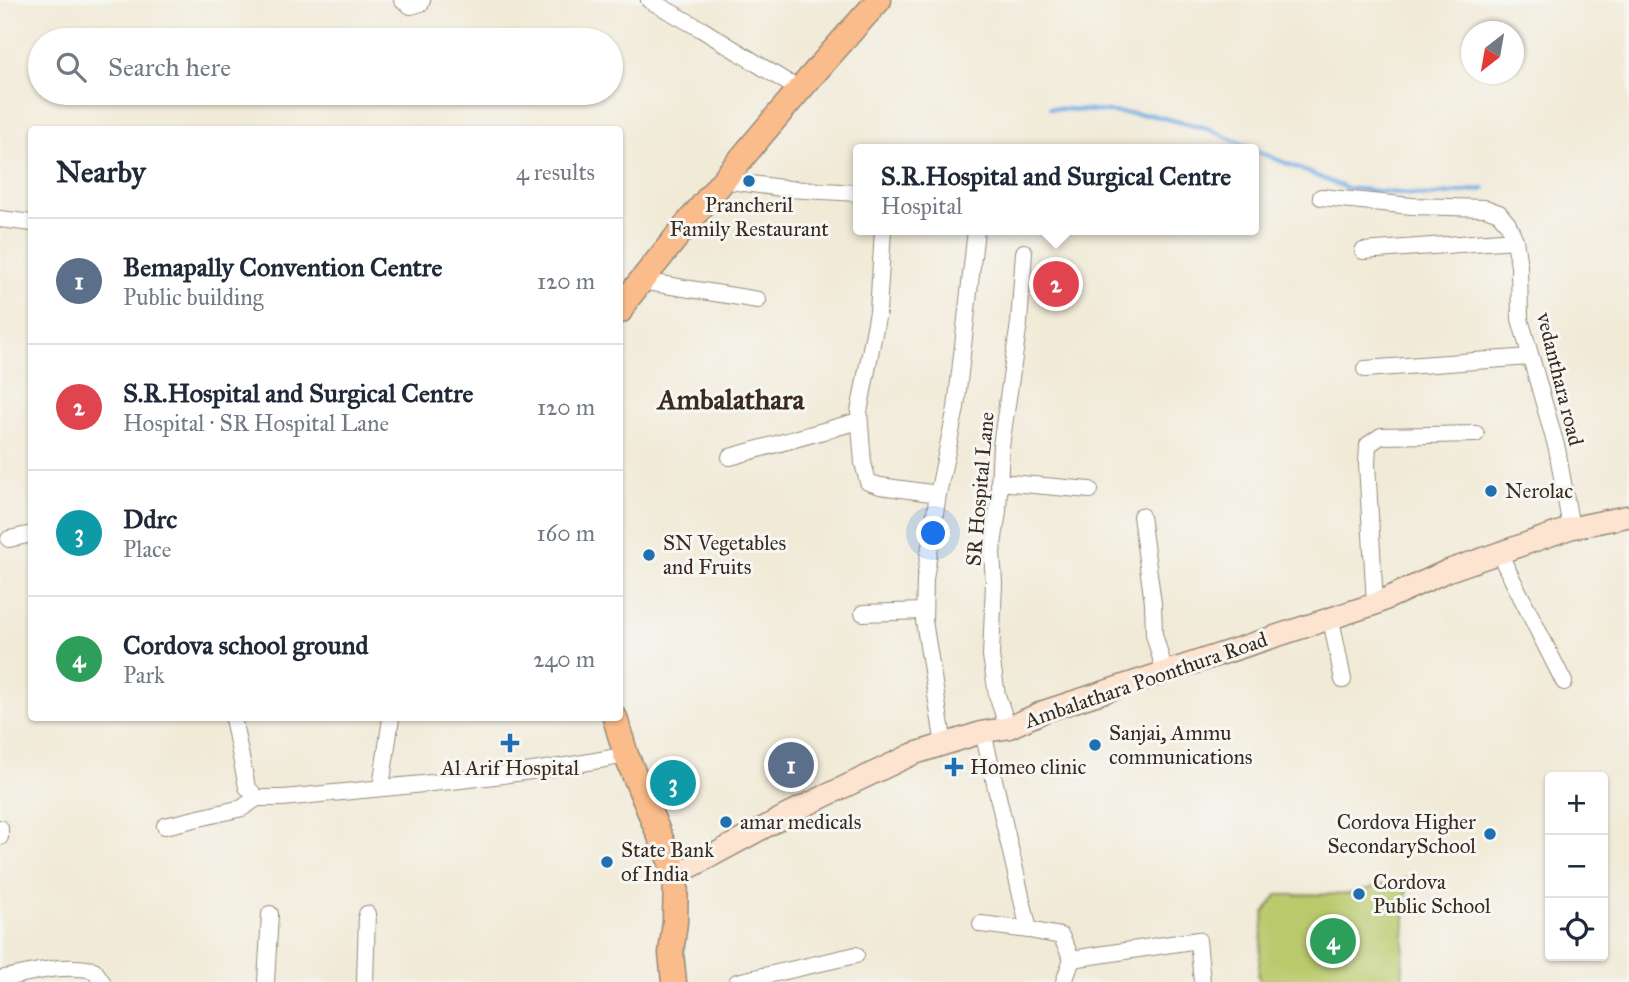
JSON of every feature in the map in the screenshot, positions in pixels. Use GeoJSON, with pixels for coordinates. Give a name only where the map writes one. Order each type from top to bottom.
{"type":"FeatureCollection","features":[{"type":"Feature","properties":{"kind":"main road"},"geometry":{"type":"LineString","coordinates":[[623,305],[798,89],[879,0]]}},
{"type":"Feature","properties":{"kind":"main road","name":"Ambalathara Poonthura Road"},"geometry":{"type":"LineString","coordinates":[[676,875],[800,808],[913,754],[983,732],[1007,728],[1045,711],[1375,604],[1447,571],[1571,528],[1629,516]]}},
{"type":"Feature","properties":{"kind":"main road"},"geometry":{"type":"LineString","coordinates":[[616,721],[626,755],[676,875],[671,953],[674,982]]}},
{"type":"Feature","properties":{"kind":"street"},"geometry":{"type":"LineString","coordinates":[[401,0],[411,6],[421,3],[422,0]]}},
{"type":"Feature","properties":{"kind":"street"},"geometry":{"type":"LineString","coordinates":[[649,0],[798,89]]}},
{"type":"Feature","properties":{"kind":"street"},"geometry":{"type":"LineString","coordinates":[[722,180],[853,194]]}},
{"type":"Feature","properties":{"kind":"street","name":"vedanthara road"},"geometry":{"type":"LineString","coordinates":[[1321,197],[1412,206],[1485,208],[1499,213],[1508,224],[1515,240],[1521,288],[1520,318],[1557,449],[1571,528]]}},
{"type":"Feature","properties":{"kind":"street"},"geometry":{"type":"LineString","coordinates":[[0,219],[28,222]]}},
{"type":"Feature","properties":{"kind":"street"},"geometry":{"type":"LineString","coordinates":[[883,235],[878,312],[859,421],[865,474],[868,482],[880,486],[938,494]]}},
{"type":"Feature","properties":{"kind":"street"},"geometry":{"type":"LineString","coordinates":[[944,745],[924,621],[925,579],[938,494],[956,408],[974,235]]}},
{"type":"Feature","properties":{"kind":"street"},"geometry":{"type":"LineString","coordinates":[[1363,251],[1515,240]]}},
{"type":"Feature","properties":{"kind":"street","name":"SR Hospital Lane"},"geometry":{"type":"LineString","coordinates":[[1007,728],[997,695],[991,656],[994,583],[992,552],[1001,446],[1020,323],[1024,252]]}},
{"type":"Feature","properties":{"kind":"street"},"geometry":{"type":"LineString","coordinates":[[641,281],[758,300]]}},
{"type":"Feature","properties":{"kind":"street"},"geometry":{"type":"LineString","coordinates":[[1365,369],[1530,357]]}},
{"type":"Feature","properties":{"kind":"street"},"geometry":{"type":"LineString","coordinates":[[730,457],[859,421]]}},
{"type":"Feature","properties":{"kind":"street"},"geometry":{"type":"LineString","coordinates":[[1375,604],[1366,452],[1368,445],[1381,436],[1476,434]]}},
{"type":"Feature","properties":{"kind":"street"},"geometry":{"type":"LineString","coordinates":[[999,482],[1090,490]]}},
{"type":"Feature","properties":{"kind":"street"},"geometry":{"type":"LineString","coordinates":[[1142,516],[1153,603],[1154,634],[1165,673]]}},
{"type":"Feature","properties":{"kind":"street"},"geometry":{"type":"LineString","coordinates":[[9,539],[28,535]]}},
{"type":"Feature","properties":{"kind":"street"},"geometry":{"type":"LineString","coordinates":[[1499,553],[1564,682]]}},
{"type":"Feature","properties":{"kind":"street"},"geometry":{"type":"LineString","coordinates":[[863,613],[924,611]]}},
{"type":"Feature","properties":{"kind":"street"},"geometry":{"type":"LineString","coordinates":[[1331,619],[1343,680]]}},
{"type":"Feature","properties":{"kind":"street"},"geometry":{"type":"LineString","coordinates":[[234,721],[247,787],[257,798]]}},
{"type":"Feature","properties":{"kind":"street"},"geometry":{"type":"LineString","coordinates":[[381,787],[391,721]]}},
{"type":"Feature","properties":{"kind":"street"},"geometry":{"type":"LineString","coordinates":[[983,732],[1028,930]]}},
{"type":"Feature","properties":{"kind":"street"},"geometry":{"type":"LineString","coordinates":[[165,826],[242,808],[257,798],[283,798],[570,767],[626,755]]}},
{"type":"Feature","properties":{"kind":"street"},"geometry":{"type":"LineString","coordinates":[[0,828],[0,837]]}},
{"type":"Feature","properties":{"kind":"street"},"geometry":{"type":"LineString","coordinates":[[266,982],[270,914]]}},
{"type":"Feature","properties":{"kind":"street"},"geometry":{"type":"LineString","coordinates":[[365,982],[367,914]]}},
{"type":"Feature","properties":{"kind":"street"},"geometry":{"type":"LineString","coordinates":[[981,925],[1061,936],[1072,959],[1064,982]]}},
{"type":"Feature","properties":{"kind":"street"},"geometry":{"type":"LineString","coordinates":[[1072,959],[1198,940],[1202,982]]}},
{"type":"Feature","properties":{"kind":"street"},"geometry":{"type":"LineString","coordinates":[[737,982],[856,955]]}},
{"type":"Feature","properties":{"kind":"street"},"geometry":{"type":"LineString","coordinates":[[0,967],[1,981],[60,967],[79,967],[94,970],[102,982]]}},
{"type":"Feature","properties":{"kind":"green space"},"geometry":{"type":"Polygon","coordinates":[[[1407,878],[1402,982],[1262,982],[1258,977],[1264,913],[1277,895],[1348,894],[1407,878]]]}},
{"type":"Feature","properties":{"kind":"waterway"},"geometry":{"type":"LineString","coordinates":[[1050,108],[1151,115],[1209,129],[1241,144]]}},
{"type":"Feature","properties":{"kind":"waterway"},"geometry":{"type":"LineString","coordinates":[[1259,152],[1346,188],[1428,196],[1484,189]]}},
{"type":"Feature","properties":{"kind":"place","name":"Prancheril Family Restaurant"},"geometry":{"type":"Point","coordinates":[749,181]}},
{"type":"Feature","properties":{"kind":"place","name":"S.R.Hospital and Surgical Centre"},"geometry":{"type":"Point","coordinates":[1056,284]}},
{"type":"Feature","properties":{"kind":"place","name":"Nerolac"},"geometry":{"type":"Point","coordinates":[1491,491]}},
{"type":"Feature","properties":{"kind":"place","name":"SN Vegetables and Fruits"},"geometry":{"type":"Point","coordinates":[649,555]}},
{"type":"Feature","properties":{"kind":"place","name":"Al Arif Hospital"},"geometry":{"type":"Point","coordinates":[510,743]}},
{"type":"Feature","properties":{"kind":"place","name":"Sanjai, Ammu communications"},"geometry":{"type":"Point","coordinates":[1095,745]}},
{"type":"Feature","properties":{"kind":"place","name":"Bemapally Convention Centre"},"geometry":{"type":"Point","coordinates":[791,765]}},
{"type":"Feature","properties":{"kind":"place","name":"Homeo clinic"},"geometry":{"type":"Point","coordinates":[954,767]}},
{"type":"Feature","properties":{"kind":"place","name":"Ddrc"},"geometry":{"type":"Point","coordinates":[673,783]}},
{"type":"Feature","properties":{"kind":"place","name":"amar medicals"},"geometry":{"type":"Point","coordinates":[726,822]}},
{"type":"Feature","properties":{"kind":"place","name":"Cordova Higher SecondarySchool"},"geometry":{"type":"Point","coordinates":[1490,834]}},
{"type":"Feature","properties":{"kind":"place","name":"State Bank of India"},"geometry":{"type":"Point","coordinates":[607,862]}},
{"type":"Feature","properties":{"kind":"place","name":"Cordova Public School"},"geometry":{"type":"Point","coordinates":[1359,894]}},
{"type":"Feature","properties":{"kind":"place","name":"Cordova school ground"},"geometry":{"type":"Point","coordinates":[1333,941]}},
{"type":"Feature","properties":{"kind":"district","name":"Ambalathara"},"geometry":{"type":"Point","coordinates":[731,399]}}]}
